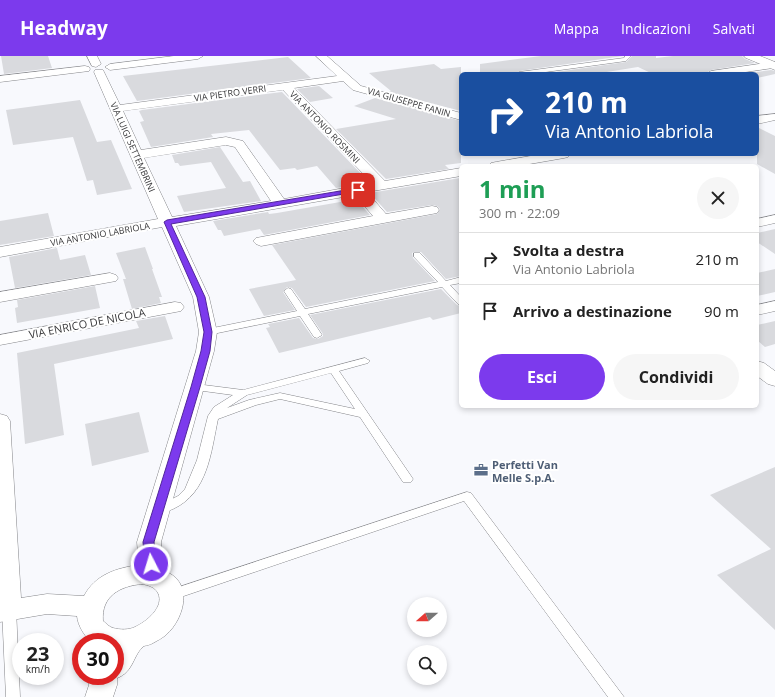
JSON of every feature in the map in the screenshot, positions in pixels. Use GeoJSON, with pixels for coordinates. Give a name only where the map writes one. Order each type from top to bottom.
{"type":"FeatureCollection","features":[{"type":"Feature","properties":{"kind":"street"},"geometry":{"type":"LineString","coordinates":[[0,79],[85,69],[91,72],[99,65],[198,56]]}},
{"type":"Feature","properties":{"kind":"street","name":"VIA GIUSEPPE FANIN"},"geometry":{"type":"LineString","coordinates":[[321,56],[357,88],[459,116]]}},
{"type":"Feature","properties":{"kind":"street"},"geometry":{"type":"LineString","coordinates":[[750,56],[774,65]]}},
{"type":"Feature","properties":{"kind":"street","name":"VIA LUIGI SETTEMBRINI"},"geometry":{"type":"LineString","coordinates":[[99,65],[101,85],[115,109],[201,297],[208,332]]}},
{"type":"Feature","properties":{"kind":"street"},"geometry":{"type":"LineString","coordinates":[[724,72],[774,65]]}},
{"type":"Feature","properties":{"kind":"street","name":"VIA PIETRO VERRI"},"geometry":{"type":"LineString","coordinates":[[115,109],[345,78]]}},
{"type":"Feature","properties":{"kind":"street","name":"VIA ANTONIO ROSMINI"},"geometry":{"type":"LineString","coordinates":[[286,86],[382,186]]}},
{"type":"Feature","properties":{"kind":"street"},"geometry":{"type":"LineString","coordinates":[[448,113],[459,111]]}},
{"type":"Feature","properties":{"kind":"street"},"geometry":{"type":"LineString","coordinates":[[759,120],[775,117]]}},
{"type":"Feature","properties":{"kind":"street"},"geometry":{"type":"LineString","coordinates":[[136,155],[226,142],[239,144],[280,203]]}},
{"type":"Feature","properties":{"kind":"street"},"geometry":{"type":"LineString","coordinates":[[507,164],[553,156]]}},
{"type":"Feature","properties":{"kind":"street","name":"VIA ANTONIO LABRIOLA"},"geometry":{"type":"LineString","coordinates":[[0,252],[459,172]]}},
{"type":"Feature","properties":{"kind":"street"},"geometry":{"type":"LineString","coordinates":[[358,190],[383,219]]}},
{"type":"Feature","properties":{"kind":"street"},"geometry":{"type":"LineString","coordinates":[[261,241],[432,210]]}},
{"type":"Feature","properties":{"kind":"street"},"geometry":{"type":"LineString","coordinates":[[759,223],[775,220]]}},
{"type":"Feature","properties":{"kind":"street"},"geometry":{"type":"LineString","coordinates":[[0,298],[110,278]]}},
{"type":"Feature","properties":{"kind":"street"},"geometry":{"type":"LineString","coordinates":[[759,310],[775,306]]}},
{"type":"Feature","properties":{"kind":"street","name":"VIA ENRICO DE NICOLA"},"geometry":{"type":"LineString","coordinates":[[0,340],[174,307]]}},
{"type":"Feature","properties":{"kind":"street"},"geometry":{"type":"LineString","coordinates":[[152,576],[149,542],[196,387],[208,332]]}},
{"type":"Feature","properties":{"kind":"street"},"geometry":{"type":"LineString","coordinates":[[759,368],[775,380]]}},
{"type":"Feature","properties":{"kind":"street"},"geometry":{"type":"LineString","coordinates":[[0,421],[5,610],[47,604],[90,607]]}},
{"type":"Feature","properties":{"kind":"street"},"geometry":{"type":"LineString","coordinates":[[122,578],[149,542]]}},
{"type":"Feature","properties":{"kind":"street"},"geometry":{"type":"LineString","coordinates":[[98,633],[91,624],[89,615],[90,607],[95,597],[102,589],[122,578],[132,575],[152,576],[161,580],[168,586],[172,594],[172,605],[168,616],[159,626],[148,634],[134,639],[124,640]]}},
{"type":"Feature","properties":{"kind":"street"},"geometry":{"type":"LineString","coordinates":[[124,654],[134,639]]}},
{"type":"Feature","properties":{"kind":"lane"},"geometry":{"type":"LineString","coordinates":[[533,72],[626,59],[628,56]]}},
{"type":"Feature","properties":{"kind":"lane"},"geometry":{"type":"LineString","coordinates":[[417,255],[459,300]]}},
{"type":"Feature","properties":{"kind":"lane"},"geometry":{"type":"LineString","coordinates":[[208,332],[459,280]]}},
{"type":"Feature","properties":{"kind":"lane"},"geometry":{"type":"LineString","coordinates":[[288,291],[318,335]]}},
{"type":"Feature","properties":{"kind":"lane"},"geometry":{"type":"LineString","coordinates":[[157,512],[181,499],[190,491],[199,475],[213,416],[218,409],[243,393],[365,361]]}},
{"type":"Feature","properties":{"kind":"lane"},"geometry":{"type":"LineString","coordinates":[[333,369],[407,479]]}},
{"type":"Feature","properties":{"kind":"lane"},"geometry":{"type":"LineString","coordinates":[[196,387],[243,393]]}},
{"type":"Feature","properties":{"kind":"lane"},"geometry":{"type":"LineString","coordinates":[[213,416],[253,402],[280,396],[362,414]]}},
{"type":"Feature","properties":{"kind":"lane"},"geometry":{"type":"LineString","coordinates":[[172,594],[467,496],[617,697]]}},
{"type":"Feature","properties":{"kind":"lane"},"geometry":{"type":"LineString","coordinates":[[5,610],[13,697]]}},
{"type":"Feature","properties":{"kind":"building"},"geometry":{"type":"Polygon","coordinates":[[[1,56],[48,56],[52,68],[4,74],[1,56]]]}},
{"type":"Feature","properties":{"kind":"building"},"geometry":{"type":"Polygon","coordinates":[[[541,56],[623,56],[518,72],[480,72],[480,64],[541,56]]]}},
{"type":"Feature","properties":{"kind":"building"},"geometry":{"type":"Polygon","coordinates":[[[632,56],[656,56],[656,58],[673,56],[742,56],[745,59],[755,63],[711,70],[708,72],[649,72],[638,67],[607,72],[556,72],[626,62],[632,56]]]}},
{"type":"Feature","properties":{"kind":"building"},"geometry":{"type":"Polygon","coordinates":[[[288,57],[311,78],[137,101],[123,76],[288,57]]]}},
{"type":"Feature","properties":{"kind":"building"},"geometry":{"type":"Polygon","coordinates":[[[434,64],[441,69],[461,67],[461,72],[459,72],[459,110],[388,92],[391,91],[369,73],[434,64]]]}},
{"type":"Feature","properties":{"kind":"building"},"geometry":{"type":"Polygon","coordinates":[[[771,70],[775,71],[775,74],[759,78],[759,72],[756,72],[771,70]]]}},
{"type":"Feature","properties":{"kind":"building"},"geometry":{"type":"Polygon","coordinates":[[[319,86],[333,98],[310,102],[297,89],[319,86]]]}},
{"type":"Feature","properties":{"kind":"building"},"geometry":{"type":"Polygon","coordinates":[[[282,92],[369,182],[336,188],[317,166],[297,170],[295,168],[280,170],[249,130],[211,134],[213,137],[151,147],[140,122],[144,121],[139,111],[142,110],[282,92]]]}},
{"type":"Feature","properties":{"kind":"building"},"geometry":{"type":"Polygon","coordinates":[[[375,98],[459,120],[459,156],[461,156],[461,163],[445,165],[449,169],[386,179],[336,129],[396,119],[354,106],[375,98]]]}},
{"type":"Feature","properties":{"kind":"building"},"geometry":{"type":"Polygon","coordinates":[[[80,100],[97,142],[111,140],[132,189],[97,195],[93,180],[87,181],[73,137],[13,145],[6,110],[80,100]]]}},
{"type":"Feature","properties":{"kind":"building"},"geometry":{"type":"Polygon","coordinates":[[[759,128],[775,136],[775,174],[757,164],[757,156],[759,156],[759,128]]]}},
{"type":"Feature","properties":{"kind":"building"},"geometry":{"type":"Polygon","coordinates":[[[220,147],[243,182],[250,181],[261,201],[184,212],[177,196],[226,188],[211,162],[180,166],[178,163],[175,163],[172,155],[220,147]]]}},
{"type":"Feature","properties":{"kind":"building"},"geometry":{"type":"Polygon","coordinates":[[[459,178],[459,276],[446,279],[421,252],[414,252],[412,253],[413,258],[435,281],[306,307],[292,288],[287,287],[283,292],[295,310],[264,316],[249,289],[296,280],[272,245],[437,214],[440,209],[437,206],[432,205],[387,212],[370,193],[459,178]]]}},
{"type":"Feature","properties":{"kind":"building"},"geometry":{"type":"Polygon","coordinates":[[[354,197],[370,215],[264,235],[260,229],[224,236],[221,230],[218,230],[213,221],[268,212],[269,214],[277,213],[346,201],[344,198],[354,197]]]}},
{"type":"Feature","properties":{"kind":"building"},"geometry":{"type":"Polygon","coordinates":[[[48,213],[54,236],[0,245],[0,221],[48,213]]]}},
{"type":"Feature","properties":{"kind":"building"},"geometry":{"type":"Polygon","coordinates":[[[775,229],[775,254],[759,243],[759,233],[775,229]]]}},
{"type":"Feature","properties":{"kind":"building"},"geometry":{"type":"Polygon","coordinates":[[[145,247],[162,297],[159,297],[161,303],[132,309],[123,279],[126,279],[116,253],[145,247]]]}},
{"type":"Feature","properties":{"kind":"building"},"geometry":{"type":"Polygon","coordinates":[[[57,248],[60,260],[85,255],[91,275],[15,288],[9,257],[57,248]]]}},
{"type":"Feature","properties":{"kind":"building"},"geometry":{"type":"Polygon","coordinates":[[[775,269],[775,292],[759,296],[759,273],[775,269]]]}},
{"type":"Feature","properties":{"kind":"building"},"geometry":{"type":"Polygon","coordinates":[[[95,286],[100,308],[17,323],[15,308],[18,307],[17,300],[95,286]]]}},
{"type":"Feature","properties":{"kind":"building"},"geometry":{"type":"Polygon","coordinates":[[[441,289],[459,306],[459,314],[433,320],[430,317],[279,353],[266,328],[270,327],[268,324],[299,318],[313,338],[318,339],[323,336],[323,334],[310,315],[441,289]]]}},
{"type":"Feature","properties":{"kind":"building"},"geometry":{"type":"Polygon","coordinates":[[[165,316],[173,339],[54,364],[64,435],[25,444],[17,353],[139,328],[136,321],[165,316]]]}},
{"type":"Feature","properties":{"kind":"building"},"geometry":{"type":"Polygon","coordinates":[[[775,321],[775,344],[765,347],[759,342],[759,325],[775,321]]]}},
{"type":"Feature","properties":{"kind":"building"},"geometry":{"type":"Polygon","coordinates":[[[139,412],[149,452],[92,466],[85,424],[139,412]]]}},
{"type":"Feature","properties":{"kind":"building"},"geometry":{"type":"Polygon","coordinates":[[[775,467],[775,630],[717,575],[771,549],[710,495],[775,467]]]}},
{"type":"Feature","properties":{"kind":"place","name":"Perfetti Van Melle S.p.A."},"geometry":{"type":"Point","coordinates":[481,470]}},
{"type":"Feature","properties":{"kind":"route"},"geometry":{"type":"LineString","coordinates":[[151,564],[149,542],[196,387],[208,332],[201,297],[167,222],[358,190]]}}]}
